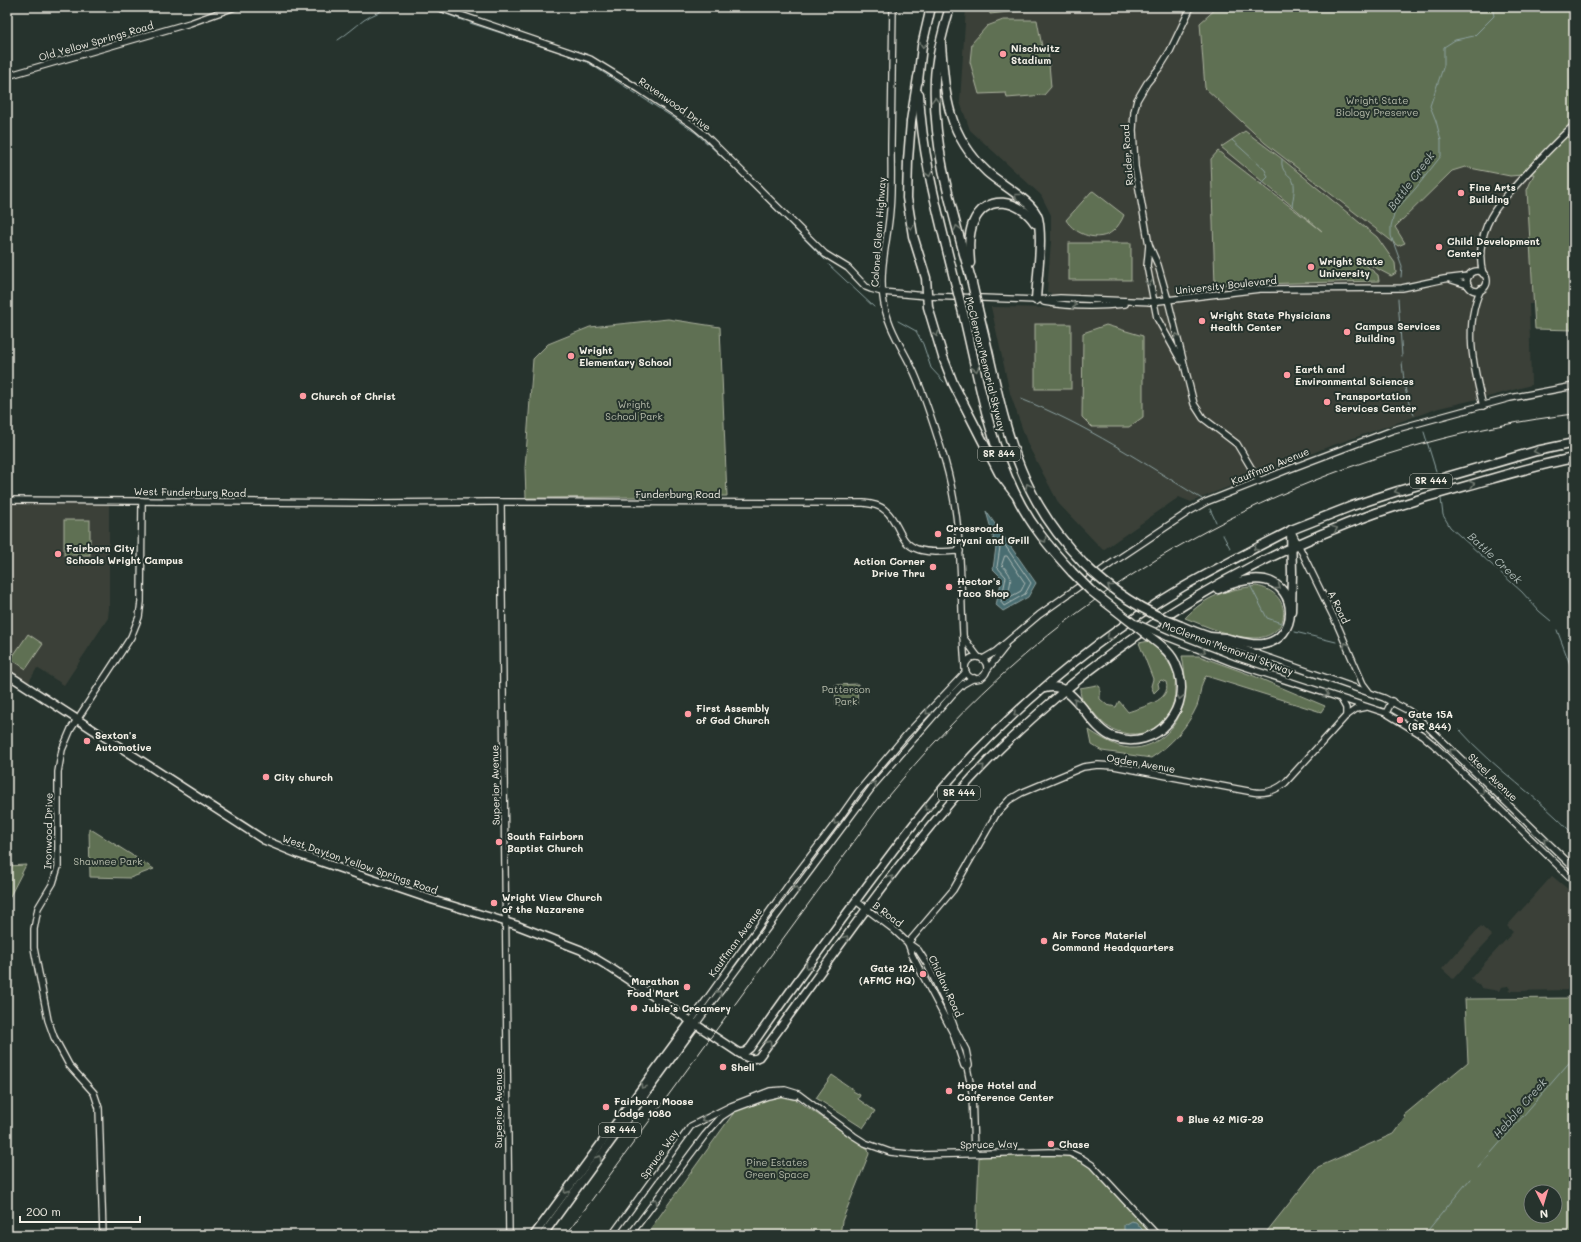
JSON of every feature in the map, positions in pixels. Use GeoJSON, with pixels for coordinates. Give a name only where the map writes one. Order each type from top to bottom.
{"type":"FeatureCollection","features":[{"type":"Feature","properties":{"kind":"highway","name":"McClernon Memorial Skyway"},"geometry":{"type":"LineString","coordinates":[[931,7],[924,38],[918,77],[920,119],[925,158],[997,451],[1015,494],[1029,519],[1048,546],[1090,590],[1126,616]]}},
{"type":"Feature","properties":{"kind":"highway","name":"McClernon Memorial Skyway"},"geometry":{"type":"LineString","coordinates":[[950,7],[937,61],[935,78],[937,137],[950,201],[971,279],[1011,443],[1020,468],[1028,486],[1049,520],[1083,563],[1112,588],[1151,613],[1211,638]]}},
{"type":"Feature","properties":{"kind":"highway"},"geometry":{"type":"LineString","coordinates":[[941,44],[945,96],[950,116],[960,138],[980,165],[1034,210],[1038,218],[1039,247],[1036,300]]}},
{"type":"Feature","properties":{"kind":"highway"},"geometry":{"type":"LineString","coordinates":[[918,77],[911,121],[907,166],[907,198],[913,236],[926,278],[926,296],[928,307],[943,357],[953,383],[999,472],[1015,494]]}},
{"type":"Feature","properties":{"kind":"highway"},"geometry":{"type":"LineString","coordinates":[[971,279],[969,246],[970,233],[975,220],[987,207],[999,203],[1014,204],[1027,212],[1038,226]]}},
{"type":"Feature","properties":{"kind":"highway","name":"SR 444"},"geometry":{"type":"LineString","coordinates":[[1291,530],[1352,506],[1391,493],[1519,455],[1574,443]]}},
{"type":"Feature","properties":{"kind":"highway","name":"SR 444"},"geometry":{"type":"LineString","coordinates":[[1065,690],[1131,639],[1165,616],[1214,586],[1295,545],[1397,506],[1526,469],[1574,458]]}},
{"type":"Feature","properties":{"kind":"highway"},"geometry":{"type":"LineString","coordinates":[[1211,638],[1222,637],[1256,644],[1272,642],[1282,635],[1287,627],[1291,611],[1295,545],[1291,530]]}},
{"type":"Feature","properties":{"kind":"highway"},"geometry":{"type":"LineString","coordinates":[[1165,616],[1215,590],[1239,582],[1254,580],[1266,580],[1280,588],[1289,600],[1291,611]]}},
{"type":"Feature","properties":{"kind":"highway"},"geometry":{"type":"LineString","coordinates":[[1045,688],[1055,686],[1065,690],[1098,728],[1111,736],[1132,740],[1145,738],[1158,732],[1169,722],[1177,708],[1181,694],[1179,672],[1173,659],[1166,650],[1126,616]]}},
{"type":"Feature","properties":{"kind":"main road","name":"SR 444"},"geometry":{"type":"LineString","coordinates":[[739,1053],[745,1052],[750,1048],[856,901],[920,816],[956,773],[987,741],[1045,688],[1090,651],[1140,615],[1236,558],[1291,530]]}},
{"type":"Feature","properties":{"kind":"main road","name":"West Dayton Yellow Springs Road"},"geometry":{"type":"LineString","coordinates":[[7,674],[232,820],[276,846],[433,900],[506,922],[572,946],[592,956],[739,1053]]}},
{"type":"Feature","properties":{"kind":"main road","name":"SR 444"},"geometry":{"type":"LineString","coordinates":[[739,1053],[750,1059],[759,1057],[925,832],[971,778],[1019,730],[1065,690]]}},
{"type":"Feature","properties":{"kind":"main road","name":"Kauffman Avenue"},"geometry":{"type":"LineString","coordinates":[[534,1235],[693,1023]]}},
{"type":"Feature","properties":{"kind":"main road","name":"Kauffman Avenue"},"geometry":{"type":"LineString","coordinates":[[543,1235],[693,1023]]}},
{"type":"Feature","properties":{"kind":"street","name":"Old Yellow Springs Road"},"geometry":{"type":"LineString","coordinates":[[7,76],[113,44],[190,23],[235,7]]}},
{"type":"Feature","properties":{"kind":"street","name":"Ravenwood Drive"},"geometry":{"type":"LineString","coordinates":[[437,7],[590,59],[639,89],[693,125],[705,135],[825,254],[848,268],[866,287],[882,292]]}},
{"type":"Feature","properties":{"kind":"street","name":"Colonel Glenn Highway"},"geometry":{"type":"LineString","coordinates":[[893,7],[890,210],[882,268],[882,292],[886,312],[894,333],[914,373],[945,462],[957,521],[960,550],[963,636],[966,669]]}},
{"type":"Feature","properties":{"kind":"street","name":"Raider Road"},"geometry":{"type":"LineString","coordinates":[[1191,7],[1170,51],[1160,67],[1147,83],[1137,100],[1134,112],[1133,130],[1135,167],[1149,244],[1158,265],[1168,300],[1194,404],[1197,411],[1203,418],[1237,444],[1259,481]]}},
{"type":"Feature","properties":{"kind":"street"},"geometry":{"type":"LineString","coordinates":[[1474,306],[1481,289],[1486,283],[1486,277],[1483,274],[1480,259],[1485,230],[1495,209],[1546,151],[1574,125]]}},
{"type":"Feature","properties":{"kind":"street","name":"Raider Road"},"geometry":{"type":"LineString","coordinates":[[1149,244],[1147,266],[1153,302],[1161,326],[1180,358],[1186,374]]}},
{"type":"Feature","properties":{"kind":"street"},"geometry":{"type":"LineString","coordinates":[[1480,259],[1471,274],[1469,286],[1474,306],[1472,334],[1473,363],[1483,406]]}},
{"type":"Feature","properties":{"kind":"street","name":"University Boulevard"},"geometry":{"type":"LineString","coordinates":[[882,292],[926,296],[1036,300],[1061,305],[1107,306],[1260,289],[1402,288],[1479,272],[1483,274]]}},
{"type":"Feature","properties":{"kind":"street","name":"University Boulevard"},"geometry":{"type":"LineString","coordinates":[[1444,279],[1469,286],[1475,290],[1481,289]]}},
{"type":"Feature","properties":{"kind":"street","name":"Kauffman Avenue"},"geometry":{"type":"LineString","coordinates":[[980,658],[1010,640],[1039,615],[1069,593],[1190,511],[1206,502],[1393,430],[1524,395],[1574,386]]}},
{"type":"Feature","properties":{"kind":"street","name":"West Funderburg Road"},"geometry":{"type":"LineString","coordinates":[[7,500],[374,503]]}},
{"type":"Feature","properties":{"kind":"street","name":"Ironwood Drive"},"geometry":{"type":"LineString","coordinates":[[103,1235],[99,1108],[94,1093],[69,1065],[54,1038],[48,1020],[33,937],[37,912],[53,883],[57,871],[58,767],[62,750],[66,739],[77,720],[131,637],[139,617],[141,602],[142,501]]}},
{"type":"Feature","properties":{"kind":"street","name":"Superior Avenue"},"geometry":{"type":"LineString","coordinates":[[502,502],[509,1235]]}},
{"type":"Feature","properties":{"kind":"street","name":"Funderburg Road"},"geometry":{"type":"LineString","coordinates":[[374,503],[863,503],[875,505],[888,512],[905,541],[915,549],[926,552],[960,550]]}},
{"type":"Feature","properties":{"kind":"street","name":"A Road"},"geometry":{"type":"LineString","coordinates":[[1295,545],[1363,684],[1369,692]]}},
{"type":"Feature","properties":{"kind":"street","name":"McClernon Memorial Skyway"},"geometry":{"type":"LineString","coordinates":[[1126,616],[1167,637],[1233,663],[1388,714]]}},
{"type":"Feature","properties":{"kind":"street"},"geometry":{"type":"LineString","coordinates":[[963,636],[980,658],[986,663],[987,670],[981,678],[974,678],[970,676],[966,669],[970,659],[980,658]]}},
{"type":"Feature","properties":{"kind":"street","name":"McClernon Memorial Skyway"},"geometry":{"type":"LineString","coordinates":[[1211,638],[1394,702]]}},
{"type":"Feature","properties":{"kind":"street","name":"Kauffman Avenue"},"geometry":{"type":"LineString","coordinates":[[987,670],[1010,640]]}},
{"type":"Feature","properties":{"kind":"street","name":"Kauffman Avenue"},"geometry":{"type":"LineString","coordinates":[[693,1023],[787,887],[858,792],[907,734],[966,669]]}},
{"type":"Feature","properties":{"kind":"street","name":"Kauffman Avenue"},"geometry":{"type":"LineString","coordinates":[[693,1023],[873,786],[953,694],[963,684],[974,678]]}},
{"type":"Feature","properties":{"kind":"street"},"geometry":{"type":"LineString","coordinates":[[1340,699],[1346,708],[1346,716]]}},
{"type":"Feature","properties":{"kind":"street"},"geometry":{"type":"LineString","coordinates":[[1388,714],[1394,702]]}},
{"type":"Feature","properties":{"kind":"street","name":"Skeel Avenue"},"geometry":{"type":"LineString","coordinates":[[1394,702],[1416,715],[1574,868]]}},
{"type":"Feature","properties":{"kind":"street"},"geometry":{"type":"LineString","coordinates":[[1346,716],[1356,709],[1366,707]]}},
{"type":"Feature","properties":{"kind":"street","name":"Skeel Avenue"},"geometry":{"type":"LineString","coordinates":[[1388,714],[1408,726],[1434,746],[1574,881]]}},
{"type":"Feature","properties":{"kind":"street","name":"Ogden Avenue"},"geometry":{"type":"LineString","coordinates":[[908,943],[953,890],[997,813],[1009,800],[1021,793],[1072,770],[1098,765],[1114,766],[1253,792],[1269,792],[1281,787],[1346,716]]}},
{"type":"Feature","properties":{"kind":"street","name":"B Road"},"geometry":{"type":"LineString","coordinates":[[856,901],[899,933],[908,943]]}},
{"type":"Feature","properties":{"kind":"street","name":"Chidlaw Road"},"geometry":{"type":"LineString","coordinates":[[908,943],[924,981],[928,985],[953,1033],[964,1066],[967,1067]]}},
{"type":"Feature","properties":{"kind":"street","name":"Chidlaw Road"},"geometry":{"type":"LineString","coordinates":[[908,943],[918,950],[935,982],[966,1050],[969,1065],[967,1067],[973,1098],[974,1153]]}},
{"type":"Feature","properties":{"kind":"street","name":"Spruce Way"},"geometry":{"type":"LineString","coordinates":[[612,1235],[686,1132],[695,1124],[731,1106],[779,1089],[791,1091],[854,1136],[881,1149],[906,1154],[1065,1152],[1083,1159],[1092,1165],[1157,1235]]}},
{"type":"Feature","properties":{"kind":"street","name":"Spruce Way"},"geometry":{"type":"LineString","coordinates":[[630,1235],[705,1134],[721,1118],[733,1109],[768,1096],[781,1093],[794,1095],[804,1100]]}},
{"type":"Feature","properties":{"kind":"shaded area","name":"Wright State University"},"geometry":{"type":"Polygon","coordinates":[[[966,7],[1574,7],[1574,303],[1529,304],[1531,385],[1439,408],[1325,448],[1191,502],[1179,497],[1103,550],[1059,504],[1028,445],[1010,393],[991,307],[1051,308],[1051,293],[1047,292],[1051,242],[1051,215],[1041,195],[970,130],[960,102],[966,7]]]}},
{"type":"Feature","properties":{"kind":"shaded area","name":"Fairborn City Schools Wright Campus"},"geometry":{"type":"Polygon","coordinates":[[[7,500],[109,500],[108,618],[64,685],[37,668],[26,687],[7,674],[7,500]]]}},
{"type":"Feature","properties":{"kind":"shaded area"},"geometry":{"type":"Polygon","coordinates":[[[1552,876],[1574,894],[1574,990],[1508,991],[1510,989],[1508,986],[1501,987],[1499,991],[1482,988],[1471,978],[1513,932],[1507,926],[1552,876]]]}},
{"type":"Feature","properties":{"kind":"shaded area"},"geometry":{"type":"Polygon","coordinates":[[[1481,926],[1492,936],[1453,979],[1442,969],[1481,926]]]}},
{"type":"Feature","properties":{"kind":"green space"},"geometry":{"type":"Polygon","coordinates":[[[989,7],[1045,7],[1045,8],[990,14],[989,7]]]}},
{"type":"Feature","properties":{"kind":"green space","name":"Wright State Biology Preserve"},"geometry":{"type":"Polygon","coordinates":[[[1218,7],[1574,7],[1574,330],[1535,329],[1527,190],[1534,174],[1510,176],[1465,167],[1452,171],[1395,227],[1405,243],[1398,246],[1265,143],[1205,88],[1200,23],[1218,7]]]}},
{"type":"Feature","properties":{"kind":"green space","name":"Nischwitz Stadium"},"geometry":{"type":"Polygon","coordinates":[[[1003,20],[1037,20],[1043,52],[1048,52],[1051,87],[1044,95],[1007,98],[1006,93],[979,94],[970,62],[972,43],[987,26],[1003,20]]]}},
{"type":"Feature","properties":{"kind":"green space"},"geometry":{"type":"Polygon","coordinates":[[[1245,131],[1281,158],[1377,237],[1395,263],[1396,273],[1391,276],[1357,258],[1378,275],[1379,281],[1215,285],[1211,159],[1218,151],[1322,231],[1221,147],[1245,131]]]}},
{"type":"Feature","properties":{"kind":"green space"},"geometry":{"type":"Polygon","coordinates":[[[1093,191],[1124,215],[1115,229],[1107,235],[1094,237],[1088,236],[1075,230],[1066,220],[1093,191]]]}},
{"type":"Feature","properties":{"kind":"green space"},"geometry":{"type":"Polygon","coordinates":[[[1069,243],[1131,243],[1131,280],[1069,280],[1069,243]]]}},
{"type":"Feature","properties":{"kind":"green space","name":"Wright School Park"},"geometry":{"type":"Polygon","coordinates":[[[668,319],[720,327],[727,496],[526,498],[525,468],[533,359],[548,344],[590,327],[668,319]]]}},
{"type":"Feature","properties":{"kind":"green space"},"geometry":{"type":"Polygon","coordinates":[[[1035,324],[1071,324],[1071,389],[1035,389],[1035,324]]]}},
{"type":"Feature","properties":{"kind":"green space"},"geometry":{"type":"Polygon","coordinates":[[[1106,325],[1143,336],[1143,417],[1129,427],[1092,427],[1082,417],[1083,333],[1106,325]]]}},
{"type":"Feature","properties":{"kind":"green space"},"geometry":{"type":"Polygon","coordinates":[[[64,520],[90,520],[90,555],[64,555],[64,520]]]}},
{"type":"Feature","properties":{"kind":"green space"},"geometry":{"type":"Polygon","coordinates":[[[1256,586],[1268,590],[1277,597],[1282,605],[1284,614],[1282,623],[1276,630],[1267,636],[1255,638],[1237,636],[1185,618],[1193,610],[1209,599],[1235,589],[1256,586]]]}},
{"type":"Feature","properties":{"kind":"green space"},"geometry":{"type":"Polygon","coordinates":[[[28,634],[43,644],[26,669],[11,659],[28,634]]]}},
{"type":"Feature","properties":{"kind":"green space"},"geometry":{"type":"Polygon","coordinates":[[[1149,641],[1165,657],[1173,672],[1175,689],[1174,701],[1170,712],[1164,721],[1156,728],[1146,732],[1135,734],[1124,733],[1112,729],[1102,722],[1084,702],[1081,696],[1080,688],[1097,685],[1100,687],[1100,699],[1107,705],[1116,707],[1119,701],[1128,712],[1160,699],[1165,694],[1167,689],[1166,682],[1161,680],[1158,683],[1159,688],[1154,693],[1151,686],[1153,679],[1139,643],[1149,641]]]}},
{"type":"Feature","properties":{"kind":"green space"},"geometry":{"type":"Polygon","coordinates":[[[1182,656],[1199,656],[1254,676],[1325,706],[1321,712],[1206,676],[1202,684],[1197,706],[1188,722],[1172,742],[1151,758],[1102,751],[1092,745],[1089,730],[1111,743],[1130,748],[1150,744],[1167,733],[1174,724],[1183,705],[1185,680],[1182,656]]]}},
{"type":"Feature","properties":{"kind":"green space","name":"Patterson Park"},"geometry":{"type":"Polygon","coordinates":[[[858,684],[857,705],[836,705],[835,685],[858,684]]]}},
{"type":"Feature","properties":{"kind":"green space","name":"Shawnee Park"},"geometry":{"type":"Polygon","coordinates":[[[89,828],[154,869],[130,878],[90,877],[89,828]]]}},
{"type":"Feature","properties":{"kind":"green space"},"geometry":{"type":"Polygon","coordinates":[[[26,865],[7,902],[7,866],[26,865]]]}},
{"type":"Feature","properties":{"kind":"green space"},"geometry":{"type":"Polygon","coordinates":[[[1574,998],[1574,1235],[1264,1235],[1318,1167],[1393,1134],[1405,1118],[1404,1115],[1468,1062],[1465,999],[1574,998]]]}},
{"type":"Feature","properties":{"kind":"green space"},"geometry":{"type":"Polygon","coordinates":[[[832,1075],[860,1095],[858,1099],[875,1111],[863,1128],[816,1098],[832,1075]]]}},
{"type":"Feature","properties":{"kind":"green space","name":"Pine Estates Green Space"},"geometry":{"type":"Polygon","coordinates":[[[773,1096],[782,1096],[797,1100],[868,1149],[869,1154],[842,1221],[840,1235],[646,1235],[735,1111],[773,1096]]]}},
{"type":"Feature","properties":{"kind":"green space"},"geometry":{"type":"Polygon","coordinates":[[[1060,1154],[1076,1158],[1088,1165],[1103,1178],[1153,1235],[976,1235],[979,1158],[983,1156],[1060,1154]]]}},
{"type":"Feature","properties":{"kind":"water"},"geometry":{"type":"Polygon","coordinates":[[[986,511],[1036,583],[1028,597],[1003,611],[996,605],[1002,578],[993,569],[996,547],[986,511]]]}},
{"type":"Feature","properties":{"kind":"water"},"geometry":{"type":"Polygon","coordinates":[[[1131,1221],[1136,1222],[1147,1235],[1127,1235],[1124,1230],[1124,1225],[1131,1221]]]}},
{"type":"Feature","properties":{"kind":"waterway"},"geometry":{"type":"LineString","coordinates":[[338,40],[364,20],[387,7]]}},
{"type":"Feature","properties":{"kind":"waterway"},"geometry":{"type":"LineString","coordinates":[[429,7],[464,21]]}},
{"type":"Feature","properties":{"kind":"waterway","name":"Battle Creek"},"geometry":{"type":"LineString","coordinates":[[1401,277],[1402,266],[1391,236],[1391,226],[1395,211],[1416,188],[1441,156],[1441,140],[1430,106],[1444,65],[1444,47],[1455,40],[1474,36],[1494,16],[1492,7]]}},
{"type":"Feature","properties":{"kind":"waterway"},"geometry":{"type":"LineString","coordinates":[[470,23],[563,53]]}},
{"type":"Feature","properties":{"kind":"waterway"},"geometry":{"type":"LineString","coordinates":[[570,56],[587,62],[677,120],[696,133],[723,158]]}},
{"type":"Feature","properties":{"kind":"waterway"},"geometry":{"type":"LineString","coordinates":[[1232,140],[1265,170],[1268,177],[1261,184]]}},
{"type":"Feature","properties":{"kind":"waterway"},"geometry":{"type":"LineString","coordinates":[[1282,159],[1284,171],[1291,177],[1294,184],[1292,206]]}},
{"type":"Feature","properties":{"kind":"waterway"},"geometry":{"type":"LineString","coordinates":[[728,162],[825,260]]}},
{"type":"Feature","properties":{"kind":"waterway"},"geometry":{"type":"LineString","coordinates":[[829,265],[874,307]]}},
{"type":"Feature","properties":{"kind":"waterway","name":"Battle Creek"},"geometry":{"type":"LineString","coordinates":[[1398,299],[1402,356]]}},
{"type":"Feature","properties":{"kind":"waterway"},"geometry":{"type":"LineString","coordinates":[[898,321],[916,331],[923,344],[931,368],[944,382]]}},
{"type":"Feature","properties":{"kind":"waterway","name":"Battle Creek"},"geometry":{"type":"LineString","coordinates":[[1402,362],[1404,383],[1414,415]]}},
{"type":"Feature","properties":{"kind":"waterway"},"geometry":{"type":"LineString","coordinates":[[1021,399],[1091,432],[1202,499]]}},
{"type":"Feature","properties":{"kind":"waterway","name":"Battle Creek"},"geometry":{"type":"LineString","coordinates":[[1424,432],[1436,471]]}},
{"type":"Feature","properties":{"kind":"waterway","name":"Battle Creek"},"geometry":{"type":"LineString","coordinates":[[1441,499],[1443,515],[1450,527],[1522,592],[1539,611],[1551,621]]}},
{"type":"Feature","properties":{"kind":"waterway"},"geometry":{"type":"LineString","coordinates":[[1210,509],[1216,522]]}},
{"type":"Feature","properties":{"kind":"waterway"},"geometry":{"type":"LineString","coordinates":[[1223,535],[1230,548]]}},
{"type":"Feature","properties":{"kind":"waterway"},"geometry":{"type":"LineString","coordinates":[[1250,585],[1267,618],[1284,624]]}},
{"type":"Feature","properties":{"kind":"waterway","name":"Battle Creek"},"geometry":{"type":"LineString","coordinates":[[1557,630],[1574,675]]}},
{"type":"Feature","properties":{"kind":"waterway"},"geometry":{"type":"LineString","coordinates":[[1295,632],[1336,642]]}},
{"type":"Feature","properties":{"kind":"waterway"},"geometry":{"type":"LineString","coordinates":[[1460,730],[1487,758],[1546,808],[1574,835]]}},
{"type":"Feature","properties":{"kind":"waterway","name":"Hebble Creek"},"geometry":{"type":"LineString","coordinates":[[1478,1168],[1574,1057]]}},
{"type":"Feature","properties":{"kind":"waterway","name":"Hebble Creek"},"geometry":{"type":"LineString","coordinates":[[1424,1235],[1470,1179]]}},
{"type":"Feature","properties":{"kind":"railway"},"geometry":{"type":"LineString","coordinates":[[566,1235],[883,802],[948,728],[1019,660],[1079,612],[1142,568],[1209,530],[1278,496],[1350,467],[1423,444],[1498,426],[1574,414]]}},
{"type":"Feature","properties":{"kind":"place","name":"Nischwitz Stadium"},"geometry":{"type":"Point","coordinates":[1003,54]}},
{"type":"Feature","properties":{"kind":"place","name":"Fine Arts Building"},"geometry":{"type":"Point","coordinates":[1461,193]}},
{"type":"Feature","properties":{"kind":"place","name":"Child Development Center"},"geometry":{"type":"Point","coordinates":[1439,247]}},
{"type":"Feature","properties":{"kind":"place","name":"Wright State University"},"geometry":{"type":"Point","coordinates":[1311,267]}},
{"type":"Feature","properties":{"kind":"place","name":"Wright State Physicians Health Center"},"geometry":{"type":"Point","coordinates":[1202,321]}},
{"type":"Feature","properties":{"kind":"place","name":"Campus Services Building"},"geometry":{"type":"Point","coordinates":[1347,332]}},
{"type":"Feature","properties":{"kind":"place","name":"Wright Elementary School"},"geometry":{"type":"Point","coordinates":[571,356]}},
{"type":"Feature","properties":{"kind":"place","name":"Earth and Environmental Sciences"},"geometry":{"type":"Point","coordinates":[1287,375]}},
{"type":"Feature","properties":{"kind":"place","name":"Church of Christ"},"geometry":{"type":"Point","coordinates":[303,396]}},
{"type":"Feature","properties":{"kind":"place","name":"Transportation Services Center"},"geometry":{"type":"Point","coordinates":[1327,402]}},
{"type":"Feature","properties":{"kind":"place","name":"Crossroads Biryani and Grill"},"geometry":{"type":"Point","coordinates":[938,534]}},
{"type":"Feature","properties":{"kind":"place","name":"Fairborn City Schools Wright Campus"},"geometry":{"type":"Point","coordinates":[58,554]}},
{"type":"Feature","properties":{"kind":"place","name":"Action Corner Drive Thru"},"geometry":{"type":"Point","coordinates":[933,567]}},
{"type":"Feature","properties":{"kind":"place","name":"Hector's Taco Shop"},"geometry":{"type":"Point","coordinates":[949,587]}},
{"type":"Feature","properties":{"kind":"place","name":"First Assembly of God Church"},"geometry":{"type":"Point","coordinates":[688,714]}},
{"type":"Feature","properties":{"kind":"place","name":"Gate 15A (SR 844)"},"geometry":{"type":"Point","coordinates":[1400,720]}},
{"type":"Feature","properties":{"kind":"place","name":"Sexton's Automotive"},"geometry":{"type":"Point","coordinates":[87,741]}},
{"type":"Feature","properties":{"kind":"place","name":"City church"},"geometry":{"type":"Point","coordinates":[266,777]}},
{"type":"Feature","properties":{"kind":"place","name":"South Fairborn Baptist Church"},"geometry":{"type":"Point","coordinates":[499,842]}},
{"type":"Feature","properties":{"kind":"place","name":"Wright View Church of the Nazarene"},"geometry":{"type":"Point","coordinates":[494,903]}},
{"type":"Feature","properties":{"kind":"place","name":"Air Force Materiel Command Headquarters"},"geometry":{"type":"Point","coordinates":[1044,941]}},
{"type":"Feature","properties":{"kind":"place","name":"Gate 12A (AFMC HQ)"},"geometry":{"type":"Point","coordinates":[923,974]}},
{"type":"Feature","properties":{"kind":"place","name":"Marathon Food Mart"},"geometry":{"type":"Point","coordinates":[687,987]}},
{"type":"Feature","properties":{"kind":"place","name":"Jubie’s Creamery"},"geometry":{"type":"Point","coordinates":[634,1008]}},
{"type":"Feature","properties":{"kind":"place","name":"Shell"},"geometry":{"type":"Point","coordinates":[723,1067]}},
{"type":"Feature","properties":{"kind":"place","name":"Hope Hotel and Conference Center"},"geometry":{"type":"Point","coordinates":[949,1091]}},
{"type":"Feature","properties":{"kind":"place","name":"Fairborn Moose Lodge 1080"},"geometry":{"type":"Point","coordinates":[606,1107]}},
{"type":"Feature","properties":{"kind":"place","name":"Blue 42 MiG-29"},"geometry":{"type":"Point","coordinates":[1180,1119]}},
{"type":"Feature","properties":{"kind":"place","name":"Chase"},"geometry":{"type":"Point","coordinates":[1051,1144]}}]}
